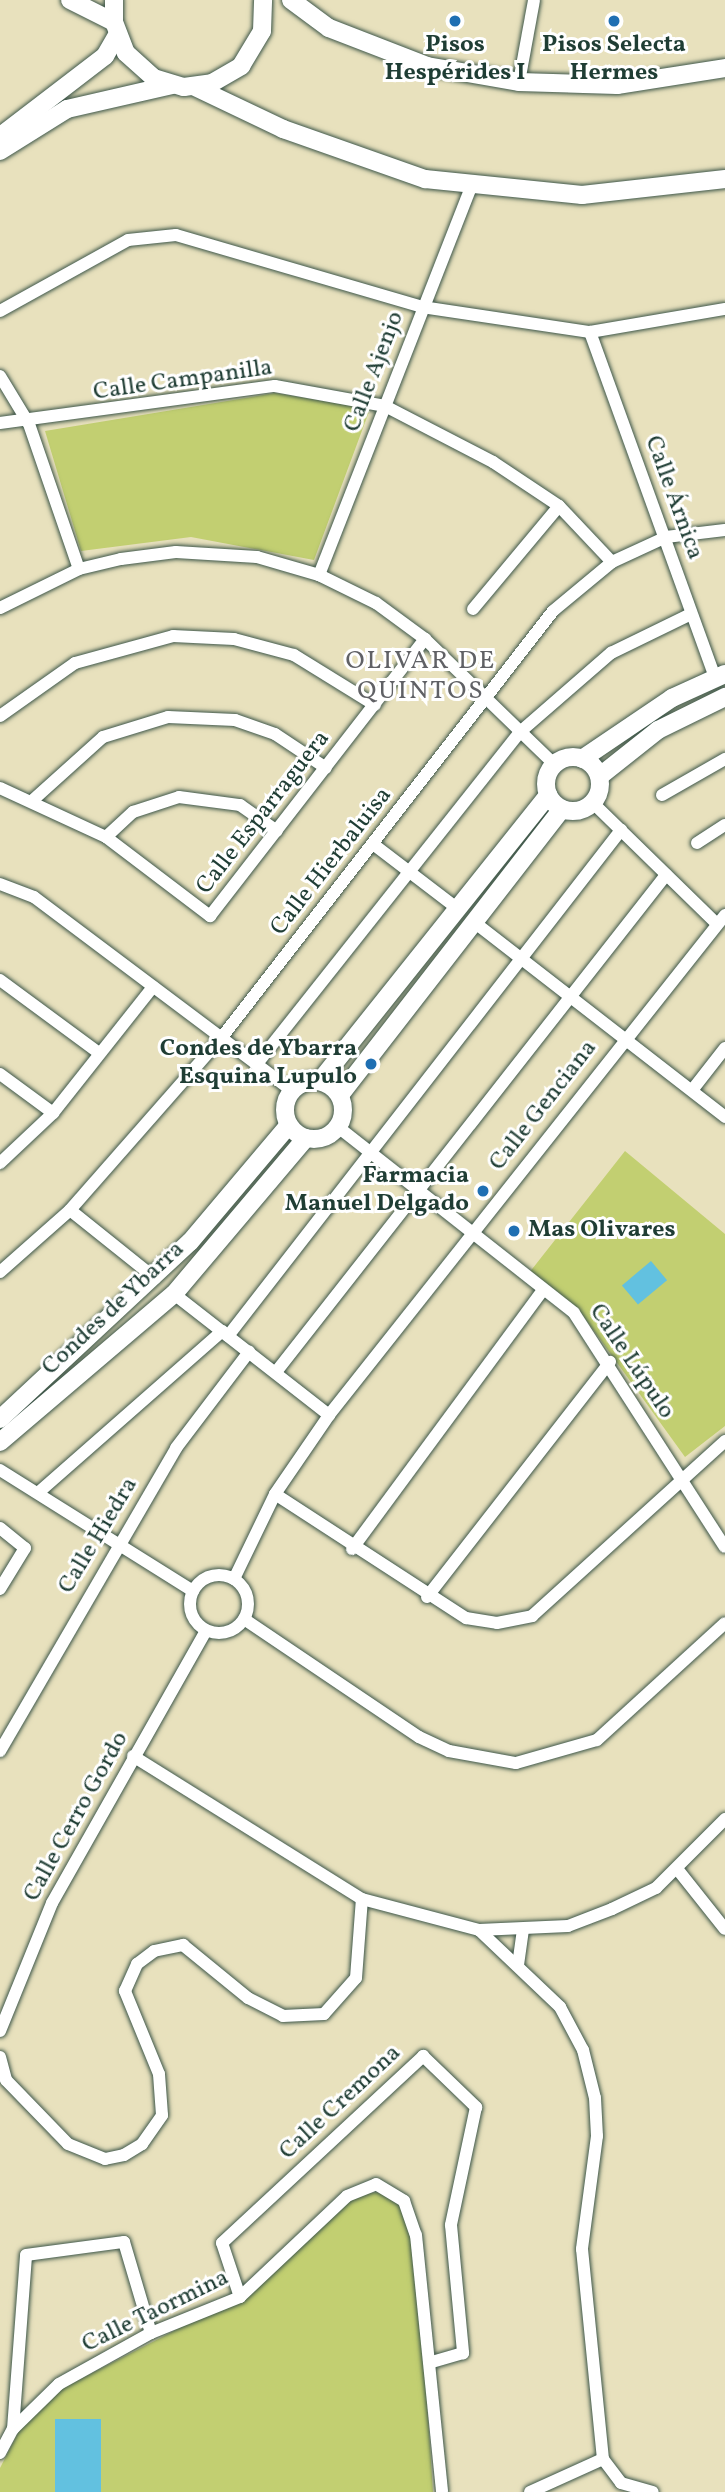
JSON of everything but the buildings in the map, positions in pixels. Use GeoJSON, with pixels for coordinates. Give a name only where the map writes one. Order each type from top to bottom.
{"type":"FeatureCollection","features":[{"type":"Feature","properties":{"kind":"main road"},"geometry":{"type":"LineString","coordinates":[[70,0],[115,28],[138,68],[172,85]]}},
{"type":"Feature","properties":{"kind":"main road"},"geometry":{"type":"LineString","coordinates":[[0,136],[105,56],[115,28],[114,0]]}},
{"type":"Feature","properties":{"kind":"main road"},"geometry":{"type":"LineString","coordinates":[[195,87],[228,76],[254,50],[263,0]]}},
{"type":"Feature","properties":{"kind":"main road"},"geometry":{"type":"LineString","coordinates":[[291,0],[329,29],[427,66],[519,82],[617,85],[725,68]]}},
{"type":"Feature","properties":{"kind":"main road"},"geometry":{"type":"LineString","coordinates":[[0,151],[66,108],[172,85],[195,87],[283,129],[412,175],[582,195],[725,179]]}},
{"type":"Feature","properties":{"kind":"main road"},"geometry":{"type":"LineString","coordinates":[[720,676],[640,717],[582,759],[555,765],[547,779],[548,795],[562,809],[579,811],[593,803],[600,776],[658,730],[724,699]]}},
{"type":"Feature","properties":{"kind":"main road"},"geometry":{"type":"LineString","coordinates":[[582,759],[600,776]]}},
{"type":"Feature","properties":{"kind":"main road"},"geometry":{"type":"LineString","coordinates":[[320,1081],[340,1095],[344,1111],[338,1127],[323,1138],[306,1138],[289,1125],[285,1109],[292,1091],[320,1081],[548,795]]}},
{"type":"Feature","properties":{"kind":"main road"},"geometry":{"type":"LineString","coordinates":[[340,1095],[562,809]]}},
{"type":"Feature","properties":{"kind":"main road","name":"Condes de Ybarra"},"geometry":{"type":"LineString","coordinates":[[0,1419],[155,1278],[289,1125]]}},
{"type":"Feature","properties":{"kind":"main road","name":"Condes de Ybarra"},"geometry":{"type":"LineString","coordinates":[[0,1443],[174,1294],[306,1138]]}},
{"type":"Feature","properties":{"kind":"main road"},"geometry":{"type":"LineString","coordinates":[[0,1443],[0,1460]]}},
{"type":"Feature","properties":{"kind":"street"},"geometry":{"type":"LineString","coordinates":[[519,82],[534,0]]}},
{"type":"Feature","properties":{"kind":"street","name":"Calle Ajenjo"},"geometry":{"type":"LineString","coordinates":[[319,575],[472,184]]}},
{"type":"Feature","properties":{"kind":"street"},"geometry":{"type":"LineString","coordinates":[[0,311],[128,240],[176,235],[422,307],[590,332],[725,309]]}},
{"type":"Feature","properties":{"kind":"street","name":"Calle Árnica"},"geometry":{"type":"LineString","coordinates":[[590,332],[666,537],[691,614],[720,676]]}},
{"type":"Feature","properties":{"kind":"street"},"geometry":{"type":"LineString","coordinates":[[0,376],[29,424],[79,569]]}},
{"type":"Feature","properties":{"kind":"street","name":"Calle Campanilla"},"geometry":{"type":"LineString","coordinates":[[0,423],[29,424],[275,386],[385,406],[493,462],[559,506],[612,562]]}},
{"type":"Feature","properties":{"kind":"street"},"geometry":{"type":"LineString","coordinates":[[473,609],[559,506]]}},
{"type":"Feature","properties":{"kind":"street","name":"Calle Hierbaluisa"},"geometry":{"type":"LineString","coordinates":[[0,1272],[70,1210],[222,1037],[554,611],[612,562],[666,537],[725,530]]}},
{"type":"Feature","properties":{"kind":"street"},"geometry":{"type":"LineString","coordinates":[[0,608],[79,569],[148,554],[210,552],[319,575],[376,603],[425,639],[555,765]]}},
{"type":"Feature","properties":{"kind":"street"},"geometry":{"type":"LineString","coordinates":[[256,1065],[520,732],[611,653],[691,614]]}},
{"type":"Feature","properties":{"kind":"street"},"geometry":{"type":"LineString","coordinates":[[0,716],[75,663],[173,636],[234,639],[294,655],[375,705]]}},
{"type":"Feature","properties":{"kind":"street","name":"Calle Esparraguera"},"geometry":{"type":"LineString","coordinates":[[0,788],[33,800],[106,837],[210,916],[425,639]]}},
{"type":"Feature","properties":{"kind":"street"},"geometry":{"type":"LineString","coordinates":[[33,800],[103,737],[168,717],[235,720],[275,734],[326,768]]}},
{"type":"Feature","properties":{"kind":"street"},"geometry":{"type":"LineString","coordinates":[[662,795],[725,759]]}},
{"type":"Feature","properties":{"kind":"street"},"geometry":{"type":"LineString","coordinates":[[106,837],[133,812],[179,797],[240,805],[277,831]]}},
{"type":"Feature","properties":{"kind":"street"},"geometry":{"type":"LineString","coordinates":[[593,803],[666,875],[720,918]]}},
{"type":"Feature","properties":{"kind":"street"},"geometry":{"type":"LineString","coordinates":[[697,843],[725,825]]}},
{"type":"Feature","properties":{"kind":"street"},"geometry":{"type":"LineString","coordinates":[[39,1492],[225,1333],[621,830]]}},
{"type":"Feature","properties":{"kind":"street"},"geometry":{"type":"LineString","coordinates":[[373,844],[458,909]]}},
{"type":"Feature","properties":{"kind":"street"},"geometry":{"type":"LineString","coordinates":[[276,1372],[666,875]]}},
{"type":"Feature","properties":{"kind":"street"},"geometry":{"type":"LineString","coordinates":[[0,884],[34,897],[292,1091]]}},
{"type":"Feature","properties":{"kind":"street","name":"Calle Genciana"},"geometry":{"type":"LineString","coordinates":[[234,1579],[275,1494],[329,1415],[720,918]]}},
{"type":"Feature","properties":{"kind":"street"},"geometry":{"type":"LineString","coordinates":[[474,922],[693,1089],[725,1117]]}},
{"type":"Feature","properties":{"kind":"street"},"geometry":{"type":"LineString","coordinates":[[0,980],[100,1054]]}},
{"type":"Feature","properties":{"kind":"street"},"geometry":{"type":"LineString","coordinates":[[0,1163],[53,1113],[153,987]]}},
{"type":"Feature","properties":{"kind":"street"},"geometry":{"type":"LineString","coordinates":[[693,1089],[725,1048]]}},
{"type":"Feature","properties":{"kind":"street"},"geometry":{"type":"LineString","coordinates":[[0,1074],[53,1113]]}},
{"type":"Feature","properties":{"kind":"street","name":"Calle Lúpulo"},"geometry":{"type":"LineString","coordinates":[[338,1127],[580,1320],[610,1362],[725,1546]]}},
{"type":"Feature","properties":{"kind":"street"},"geometry":{"type":"LineString","coordinates":[[70,1210],[155,1278]]}},
{"type":"Feature","properties":{"kind":"street"},"geometry":{"type":"LineString","coordinates":[[352,1549],[543,1290]]}},
{"type":"Feature","properties":{"kind":"street"},"geometry":{"type":"LineString","coordinates":[[174,1294],[329,1415]]}},
{"type":"Feature","properties":{"kind":"street","name":"Calle Hiedra"},"geometry":{"type":"LineString","coordinates":[[0,1751],[118,1542],[176,1448],[249,1352]]}},
{"type":"Feature","properties":{"kind":"street"},"geometry":{"type":"LineString","coordinates":[[427,1597],[610,1362]]}},
{"type":"Feature","properties":{"kind":"street"},"geometry":{"type":"LineString","coordinates":[[275,1494],[352,1549],[427,1597],[482,1623],[532,1616],[681,1475],[725,1441]]}},
{"type":"Feature","properties":{"kind":"street"},"geometry":{"type":"LineString","coordinates":[[0,1470],[193,1591]]}},
{"type":"Feature","properties":{"kind":"street"},"geometry":{"type":"LineString","coordinates":[[0,1528],[24,1548],[0,1589]]}},
{"type":"Feature","properties":{"kind":"street"},"geometry":{"type":"LineString","coordinates":[[207,1578],[234,1579],[246,1593],[244,1619],[231,1631],[206,1631],[190,1609],[193,1591],[207,1578]]}},
{"type":"Feature","properties":{"kind":"street"},"geometry":{"type":"LineString","coordinates":[[244,1619],[419,1737],[449,1751],[516,1763],[597,1740],[725,1623]]}},
{"type":"Feature","properties":{"kind":"street","name":"Calle Cerro Gordo"},"geometry":{"type":"LineString","coordinates":[[0,2031],[52,1903],[206,1631]]}},
{"type":"Feature","properties":{"kind":"street"},"geometry":{"type":"LineString","coordinates":[[133,1756],[362,1899],[478,1930],[523,1931],[568,1926],[612,1909],[678,1870],[725,1819]]}},
{"type":"Feature","properties":{"kind":"street"},"geometry":{"type":"LineString","coordinates":[[678,1870],[725,1929]]}},
{"type":"Feature","properties":{"kind":"street"},"geometry":{"type":"LineString","coordinates":[[0,2057],[3,2079],[68,2144],[105,2160],[124,2155],[142,2144],[162,2115],[159,2074],[125,1991],[137,1964],[154,1951],[183,1945],[248,1998],[283,2017],[324,2014],[356,1978],[362,1899]]}},
{"type":"Feature","properties":{"kind":"street"},"geometry":{"type":"LineString","coordinates":[[478,1930],[560,2007],[583,2050],[595,2098],[597,2136],[582,2249],[603,2459],[621,2483],[653,2492]]}},
{"type":"Feature","properties":{"kind":"street"},"geometry":{"type":"LineString","coordinates":[[518,1965],[523,1931]]}},
{"type":"Feature","properties":{"kind":"street","name":"Calle Cremona"},"geometry":{"type":"LineString","coordinates":[[240,2297],[222,2243],[423,2056],[476,2107],[451,2225],[463,2353],[429,2363]]}},
{"type":"Feature","properties":{"kind":"street","name":"Calle Taormina"},"geometry":{"type":"LineString","coordinates":[[0,2453],[13,2428],[59,2384],[151,2333],[240,2297],[347,2196],[376,2183],[396,2190],[416,2235],[442,2492]]}},
{"type":"Feature","properties":{"kind":"street"},"geometry":{"type":"LineString","coordinates":[[13,2428],[26,2255],[124,2242],[151,2333]]}},
{"type":"Feature","properties":{"kind":"street"},"geometry":{"type":"LineString","coordinates":[[530,2492],[603,2459]]}},
{"type":"Feature","properties":{"kind":"green space"},"geometry":{"type":"Polygon","coordinates":[[[275,393],[370,409],[314,560],[191,537],[81,551],[45,431],[275,393]]]}},
{"type":"Feature","properties":{"kind":"green space"},"geometry":{"type":"Polygon","coordinates":[[[625,1151],[725,1234],[725,1426],[685,1457],[579,1310],[529,1273],[625,1151]]]}},
{"type":"Feature","properties":{"kind":"green space"},"geometry":{"type":"Polygon","coordinates":[[[396,2190],[416,2235],[433,2492],[0,2492],[0,2468],[19,2431],[61,2389],[240,2297],[347,2196],[396,2190]]]}},
{"type":"Feature","properties":{"kind":"water"},"geometry":{"type":"Polygon","coordinates":[[[651,1261],[667,1280],[638,1305],[622,1285],[651,1261]]]}},
{"type":"Feature","properties":{"kind":"water"},"geometry":{"type":"Polygon","coordinates":[[[55,2419],[101,2419],[101,2492],[55,2492],[55,2419]]]}},
{"type":"Feature","properties":{"kind":"place","name":"Pisos Hespérides I"},"geometry":{"type":"Point","coordinates":[455,21]}},
{"type":"Feature","properties":{"kind":"place","name":"Pisos Selecta Hermes"},"geometry":{"type":"Point","coordinates":[614,21]}},
{"type":"Feature","properties":{"kind":"place","name":"Condes de Ybarra Esquina Lupulo"},"geometry":{"type":"Point","coordinates":[371,1064]}},
{"type":"Feature","properties":{"kind":"place","name":"Farmacia Manuel Delgado"},"geometry":{"type":"Point","coordinates":[483,1191]}},
{"type":"Feature","properties":{"kind":"place","name":"Mas Olivares"},"geometry":{"type":"Point","coordinates":[514,1231]}},
{"type":"Feature","properties":{"kind":"district","name":"OLIVAR DE QUINTOS"},"geometry":{"type":"Point","coordinates":[421,677]}}]}
